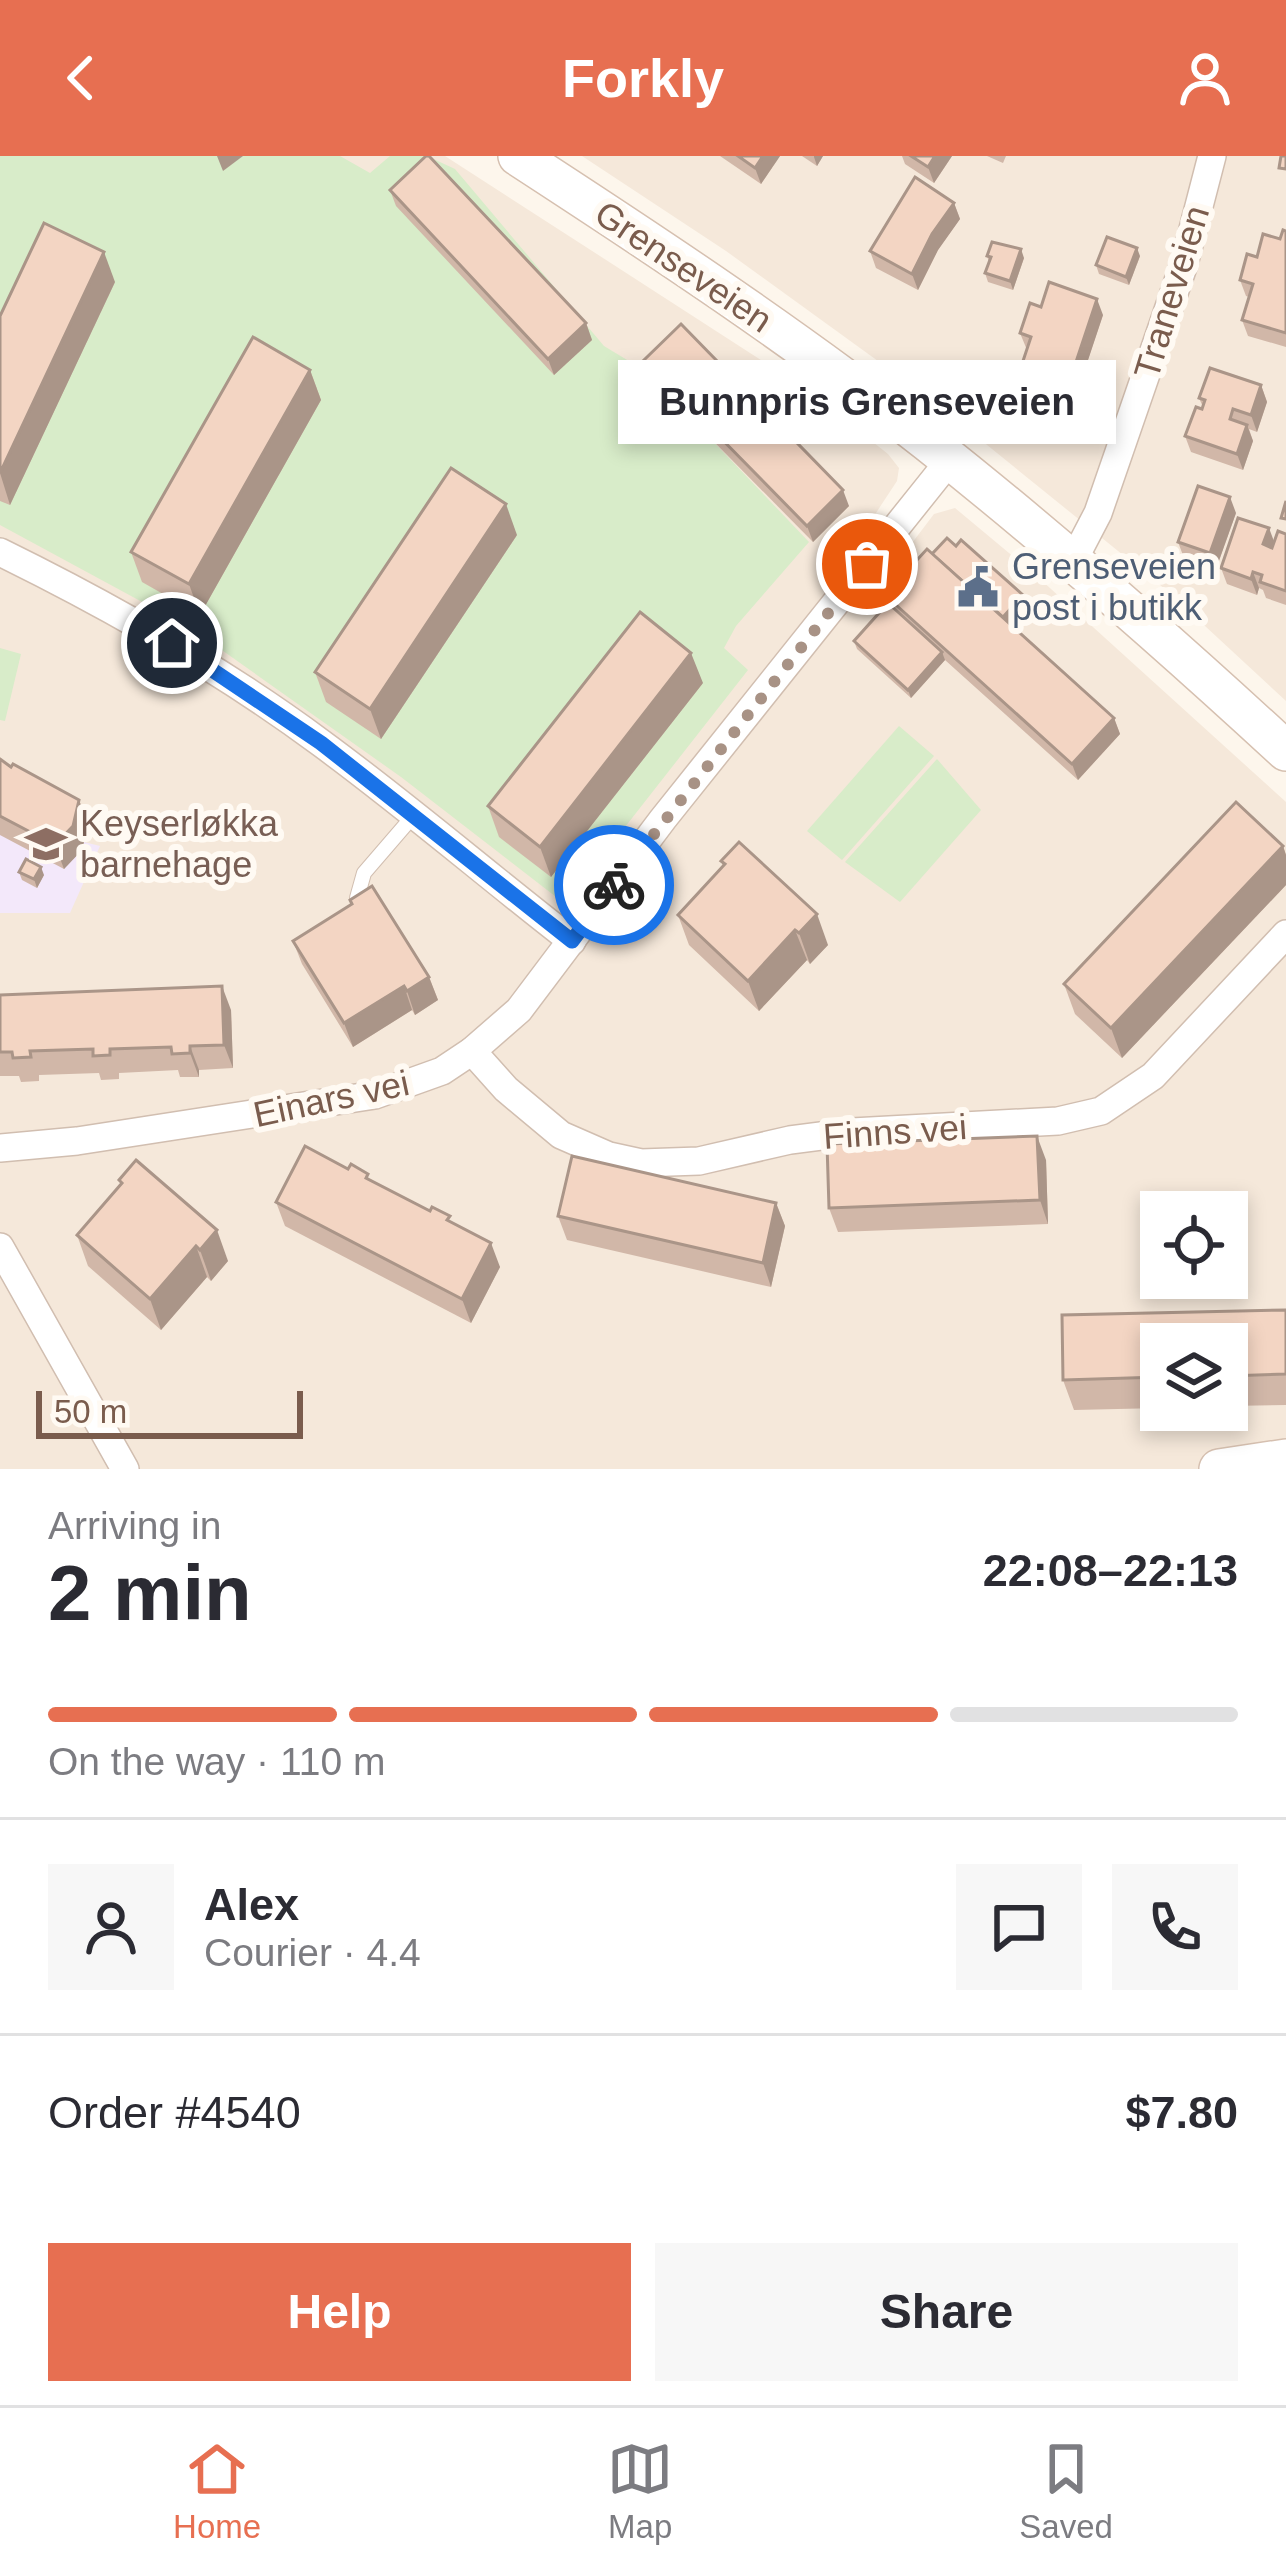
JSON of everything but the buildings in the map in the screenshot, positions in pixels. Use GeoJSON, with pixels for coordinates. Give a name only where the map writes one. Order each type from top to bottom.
{"type":"FeatureCollection","features":[{"type":"Feature","properties":{"kind":"main road","name":"Grenseveien"},"geometry":{"type":"LineString","coordinates":[[518,156],[772,326],[950,460],[1073,561],[1286,752]]}},
{"type":"Feature","properties":{"kind":"main road"},"geometry":{"type":"LineString","coordinates":[[1219,1469],[1286,1459]]}},
{"type":"Feature","properties":{"kind":"street","name":"Traneveien"},"geometry":{"type":"LineString","coordinates":[[1073,561],[1098,513],[1184,264],[1212,156]]}},
{"type":"Feature","properties":{"kind":"street","name":"Einars vei"},"geometry":{"type":"LineString","coordinates":[[0,1148],[375,1095],[442,1071],[472,1052],[518,1010],[663,819],[950,460]]}},
{"type":"Feature","properties":{"kind":"street"},"geometry":{"type":"LineString","coordinates":[[0,552],[198,659],[321,743],[572,941]]}},
{"type":"Feature","properties":{"kind":"street","name":"Finns vei"},"geometry":{"type":"LineString","coordinates":[[472,1052],[561,1135],[641,1163],[699,1161],[790,1140],[852,1132],[1058,1121],[1101,1111],[1153,1076],[1286,934]]}},
{"type":"Feature","properties":{"kind":"street"},"geometry":{"type":"LineString","coordinates":[[0,1247],[125,1469]]}},
{"type":"Feature","properties":{"kind":"lane"},"geometry":{"type":"LineString","coordinates":[[357,898],[364,872],[414,815]]}},
{"type":"Feature","properties":{"kind":"shaded area"},"geometry":{"type":"Polygon","coordinates":[[[0,156],[445,156],[806,389],[899,468],[897,481],[872,519],[909,547],[934,514],[955,508],[1286,802],[1286,1469],[0,1469],[0,156]]]}},
{"type":"Feature","properties":{"kind":"shaded area"},"geometry":{"type":"Polygon","coordinates":[[[582,156],[1286,156],[1286,701],[1165,589],[929,398],[726,251],[582,156]]]}},
{"type":"Feature","properties":{"kind":"shaded area","name":"Keyserløkka barnehage"},"geometry":{"type":"Polygon","coordinates":[[[0,775],[90,825],[84,842],[100,846],[70,913],[0,913],[0,775]]]}},
{"type":"Feature","properties":{"kind":"green space"},"geometry":{"type":"Polygon","coordinates":[[[0,156],[340,156],[370,173],[390,156],[427,156],[455,169],[604,346],[647,372],[809,542],[736,626],[724,648],[748,670],[571,896],[560,900],[401,777],[192,629],[0,525],[0,156]]]}},
{"type":"Feature","properties":{"kind":"green space"},"geometry":{"type":"Polygon","coordinates":[[[0,648],[21,654],[5,721],[0,720],[0,648]]]}},
{"type":"Feature","properties":{"kind":"green space"},"geometry":{"type":"Polygon","coordinates":[[[899,726],[934,756],[842,860],[807,831],[899,726]]]}},
{"type":"Feature","properties":{"kind":"green space"},"geometry":{"type":"Polygon","coordinates":[[[937,759],[981,810],[900,902],[845,862],[937,759]]]}},
{"type":"Feature","properties":{"kind":"way so far"},"geometry":{"type":"LineString","coordinates":[[614,885],[867,564]]}},
{"type":"Feature","properties":{"kind":"place","name":"Bunnpris Grenseveien"},"geometry":{"type":"Point","coordinates":[867,564]}},
{"type":"Feature","properties":{"kind":"place","name":"Grenseveien post i butikk"},"geometry":{"type":"Point","coordinates":[978,587]}},
{"type":"Feature","properties":{"kind":"place","name":"Keyserløkka barnehage"},"geometry":{"type":"Point","coordinates":[46,844]}},
{"type":"Feature","properties":{"kind":"route"},"geometry":{"type":"LineString","coordinates":[[172,643],[321,743],[572,941],[614,885]]}}]}
